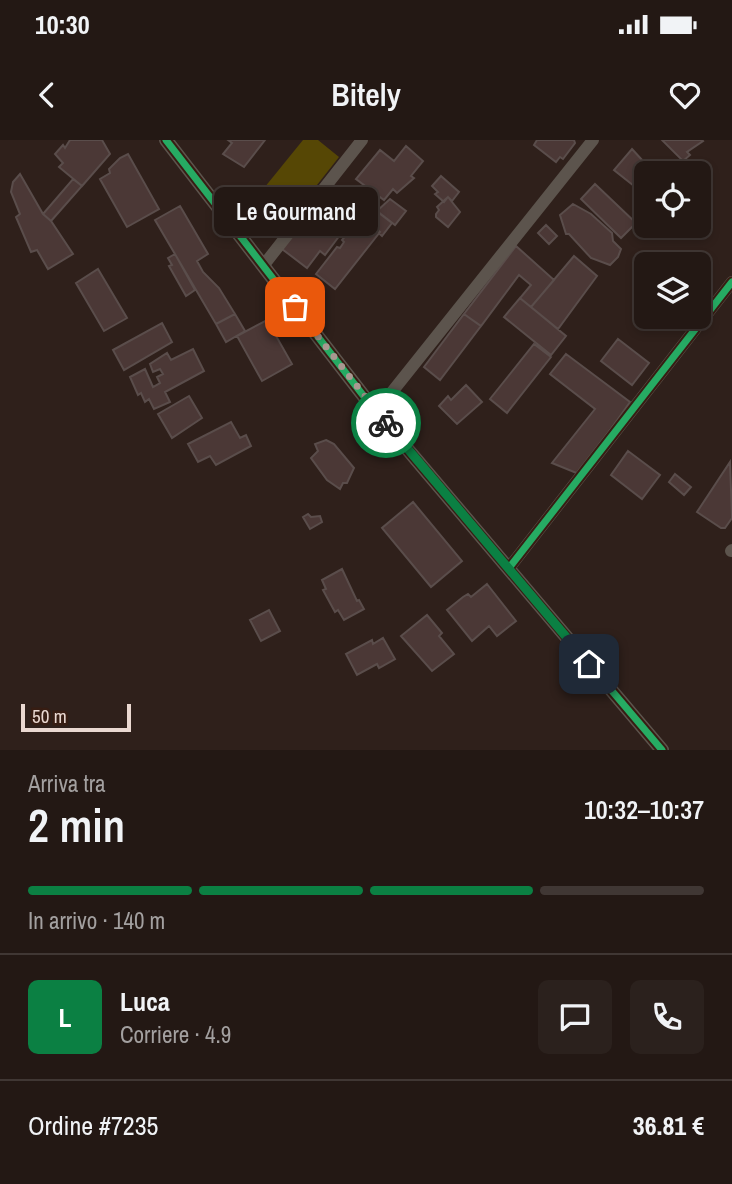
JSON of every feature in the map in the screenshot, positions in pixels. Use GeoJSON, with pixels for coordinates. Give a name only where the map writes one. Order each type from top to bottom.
{"type":"FeatureCollection","features":[{"type":"Feature","properties":{"kind":"street"},"geometry":{"type":"LineString","coordinates":[[166,140],[376,412],[662,750]]}},
{"type":"Feature","properties":{"kind":"street"},"geometry":{"type":"LineString","coordinates":[[263,265],[362,140]]}},
{"type":"Feature","properties":{"kind":"street"},"geometry":{"type":"LineString","coordinates":[[376,412],[593,140]]}},
{"type":"Feature","properties":{"kind":"street"},"geometry":{"type":"LineString","coordinates":[[509,568],[732,282]]}},
{"type":"Feature","properties":{"kind":"shaded area"},"geometry":{"type":"Polygon","coordinates":[[[303,140],[318,140],[339,157],[291,218],[260,193],[303,140]]]}},
{"type":"Feature","properties":{"kind":"building"},"geometry":{"type":"Polygon","coordinates":[[[70,140],[102,140],[110,154],[82,186],[59,167],[63,163],[55,154],[63,145],[65,148],[70,140]]]}},
{"type":"Feature","properties":{"kind":"building"},"geometry":{"type":"Polygon","coordinates":[[[228,140],[265,140],[244,167],[223,154],[232,143],[228,140]]]}},
{"type":"Feature","properties":{"kind":"building"},"geometry":{"type":"Polygon","coordinates":[[[537,140],[574,140],[575,143],[563,159],[560,157],[556,162],[534,145],[537,140]]]}},
{"type":"Feature","properties":{"kind":"building"},"geometry":{"type":"Polygon","coordinates":[[[662,140],[703,141],[687,152],[690,155],[683,161],[662,140]]]}},
{"type":"Feature","properties":{"kind":"building"},"geometry":{"type":"Polygon","coordinates":[[[406,146],[423,161],[411,176],[414,178],[397,193],[393,189],[384,200],[356,179],[380,150],[394,161],[406,146]]]}},
{"type":"Feature","properties":{"kind":"building"},"geometry":{"type":"Polygon","coordinates":[[[632,149],[643,161],[634,161],[634,186],[614,170],[632,149]]]}},
{"type":"Feature","properties":{"kind":"building"},"geometry":{"type":"Polygon","coordinates":[[[128,154],[159,209],[127,227],[100,179],[110,173],[109,169],[120,158],[128,154]]]}},
{"type":"Feature","properties":{"kind":"building"},"geometry":{"type":"Polygon","coordinates":[[[20,174],[43,214],[51,221],[73,254],[48,269],[37,250],[31,252],[16,217],[20,214],[11,192],[13,182],[20,174]]]}},
{"type":"Feature","properties":{"kind":"building"},"geometry":{"type":"Polygon","coordinates":[[[441,176],[459,192],[452,201],[448,197],[444,202],[435,194],[438,192],[432,186],[441,176]]]}},
{"type":"Feature","properties":{"kind":"building"},"geometry":{"type":"Polygon","coordinates":[[[73,179],[82,186],[51,221],[43,214],[73,179]]]}},
{"type":"Feature","properties":{"kind":"building"},"geometry":{"type":"Polygon","coordinates":[[[595,184],[634,221],[634,225],[621,238],[581,199],[595,184]]]}},
{"type":"Feature","properties":{"kind":"building"},"geometry":{"type":"Polygon","coordinates":[[[324,194],[349,213],[341,222],[332,215],[325,224],[340,235],[325,255],[320,251],[307,268],[282,249],[324,194]]]}},
{"type":"Feature","properties":{"kind":"building"},"geometry":{"type":"Polygon","coordinates":[[[448,197],[460,212],[448,227],[436,214],[439,210],[437,207],[448,197]]]}},
{"type":"Feature","properties":{"kind":"building"},"geometry":{"type":"Polygon","coordinates":[[[361,199],[371,207],[356,223],[347,217],[361,199]]]}},
{"type":"Feature","properties":{"kind":"building"},"geometry":{"type":"Polygon","coordinates":[[[390,199],[406,211],[395,225],[377,211],[390,199]]]}},
{"type":"Feature","properties":{"kind":"building"},"geometry":{"type":"Polygon","coordinates":[[[573,204],[591,214],[612,233],[613,241],[621,249],[610,265],[591,258],[566,234],[560,215],[573,204]]]}},
{"type":"Feature","properties":{"kind":"building"},"geometry":{"type":"Polygon","coordinates":[[[180,206],[208,254],[197,261],[203,272],[219,288],[235,314],[216,324],[155,220],[180,206]]]}},
{"type":"Feature","properties":{"kind":"building"},"geometry":{"type":"Polygon","coordinates":[[[371,207],[392,223],[382,236],[362,218],[371,207]]]}},
{"type":"Feature","properties":{"kind":"building"},"geometry":{"type":"Polygon","coordinates":[[[361,217],[380,232],[335,289],[316,274],[337,247],[340,248],[344,242],[342,240],[361,217]]]}},
{"type":"Feature","properties":{"kind":"building"},"geometry":{"type":"Polygon","coordinates":[[[546,225],[557,236],[549,244],[538,233],[546,225]]]}},
{"type":"Feature","properties":{"kind":"building"},"geometry":{"type":"Polygon","coordinates":[[[516,246],[554,280],[531,307],[520,298],[531,285],[519,275],[481,326],[464,314],[516,246]]]}},
{"type":"Feature","properties":{"kind":"building"},"geometry":{"type":"Polygon","coordinates":[[[175,254],[195,290],[186,296],[169,266],[172,265],[168,258],[175,254]]]}},
{"type":"Feature","properties":{"kind":"building"},"geometry":{"type":"Polygon","coordinates":[[[574,256],[597,276],[558,329],[531,307],[574,256]]]}},
{"type":"Feature","properties":{"kind":"building"},"geometry":{"type":"Polygon","coordinates":[[[98,269],[127,318],[104,331],[76,283],[98,269]]]}},
{"type":"Feature","properties":{"kind":"building"},"geometry":{"type":"Polygon","coordinates":[[[520,298],[566,336],[551,355],[504,317],[520,298]]]}},
{"type":"Feature","properties":{"kind":"building"},"geometry":{"type":"Polygon","coordinates":[[[235,314],[245,331],[226,342],[216,324],[235,314]]]}},
{"type":"Feature","properties":{"kind":"building"},"geometry":{"type":"Polygon","coordinates":[[[464,314],[481,326],[440,380],[424,367],[464,314]]]}},
{"type":"Feature","properties":{"kind":"building"},"geometry":{"type":"Polygon","coordinates":[[[267,320],[292,364],[262,381],[237,336],[267,320]]]}},
{"type":"Feature","properties":{"kind":"building"},"geometry":{"type":"Polygon","coordinates":[[[162,323],[172,342],[124,370],[113,350],[162,323]]]}},
{"type":"Feature","properties":{"kind":"building"},"geometry":{"type":"Polygon","coordinates":[[[618,339],[649,363],[632,385],[601,361],[618,339]]]}},
{"type":"Feature","properties":{"kind":"building"},"geometry":{"type":"Polygon","coordinates":[[[534,344],[551,357],[507,413],[490,399],[534,344]]]}},
{"type":"Feature","properties":{"kind":"building"},"geometry":{"type":"Polygon","coordinates":[[[193,349],[204,371],[165,392],[170,402],[154,409],[149,399],[145,402],[141,393],[138,395],[130,377],[145,369],[153,387],[160,383],[157,377],[163,374],[160,369],[153,372],[150,364],[167,353],[171,360],[193,349]]]}},
{"type":"Feature","properties":{"kind":"building"},"geometry":{"type":"Polygon","coordinates":[[[566,354],[630,402],[579,474],[552,463],[595,409],[550,374],[566,354]]]}},
{"type":"Feature","properties":{"kind":"building"},"geometry":{"type":"Polygon","coordinates":[[[466,385],[482,402],[457,424],[439,406],[448,396],[451,400],[466,385]]]}},
{"type":"Feature","properties":{"kind":"building"},"geometry":{"type":"Polygon","coordinates":[[[189,396],[202,418],[172,438],[158,414],[189,396]]]}},
{"type":"Feature","properties":{"kind":"building"},"geometry":{"type":"Polygon","coordinates":[[[231,422],[240,438],[246,435],[251,446],[216,465],[210,456],[198,462],[188,444],[231,422]]]}},
{"type":"Feature","properties":{"kind":"building"},"geometry":{"type":"Polygon","coordinates":[[[326,440],[334,444],[354,468],[347,483],[343,483],[340,489],[327,480],[311,458],[318,451],[315,444],[326,440]]]}},
{"type":"Feature","properties":{"kind":"building"},"geometry":{"type":"Polygon","coordinates":[[[628,451],[660,475],[642,499],[611,475],[628,451]]]}},
{"type":"Feature","properties":{"kind":"building"},"geometry":{"type":"Polygon","coordinates":[[[730,462],[732,518],[725,528],[721,528],[697,512],[730,462]]]}},
{"type":"Feature","properties":{"kind":"building"},"geometry":{"type":"Polygon","coordinates":[[[675,474],[691,487],[684,495],[669,482],[675,474]]]}},
{"type":"Feature","properties":{"kind":"building"},"geometry":{"type":"Polygon","coordinates":[[[413,502],[462,561],[431,587],[382,528],[413,502]]]}},
{"type":"Feature","properties":{"kind":"building"},"geometry":{"type":"Polygon","coordinates":[[[308,514],[311,517],[320,516],[322,522],[310,529],[303,517],[308,514]]]}},
{"type":"Feature","properties":{"kind":"building"},"geometry":{"type":"Polygon","coordinates":[[[342,569],[357,601],[359,600],[364,609],[344,620],[338,610],[335,612],[323,590],[326,589],[322,580],[342,569]]]}},
{"type":"Feature","properties":{"kind":"building"},"geometry":{"type":"Polygon","coordinates":[[[487,584],[516,621],[497,636],[489,626],[472,641],[447,610],[468,594],[471,597],[487,584]]]}},
{"type":"Feature","properties":{"kind":"building"},"geometry":{"type":"Polygon","coordinates":[[[269,610],[280,631],[261,641],[250,620],[269,610]]]}},
{"type":"Feature","properties":{"kind":"building"},"geometry":{"type":"Polygon","coordinates":[[[427,615],[454,654],[432,671],[401,636],[427,615]]]}},
{"type":"Feature","properties":{"kind":"building"},"geometry":{"type":"Polygon","coordinates":[[[383,638],[395,659],[379,668],[377,664],[357,675],[346,654],[372,640],[373,644],[383,638]]]}},
{"type":"Feature","properties":{"kind":"cycle path"},"geometry":{"type":"LineString","coordinates":[[166,140],[376,412],[662,750]]}},
{"type":"Feature","properties":{"kind":"cycle path"},"geometry":{"type":"LineString","coordinates":[[509,568],[732,282]]}},
{"type":"Feature","properties":{"kind":"way so far"},"geometry":{"type":"LineString","coordinates":[[295,307],[386,423]]}},
{"type":"Feature","properties":{"kind":"place","name":"Le Gourmand"},"geometry":{"type":"Point","coordinates":[295,307]}},
{"type":"Feature","properties":{"kind":"route"},"geometry":{"type":"LineString","coordinates":[[386,423],[589,664]]}}]}
